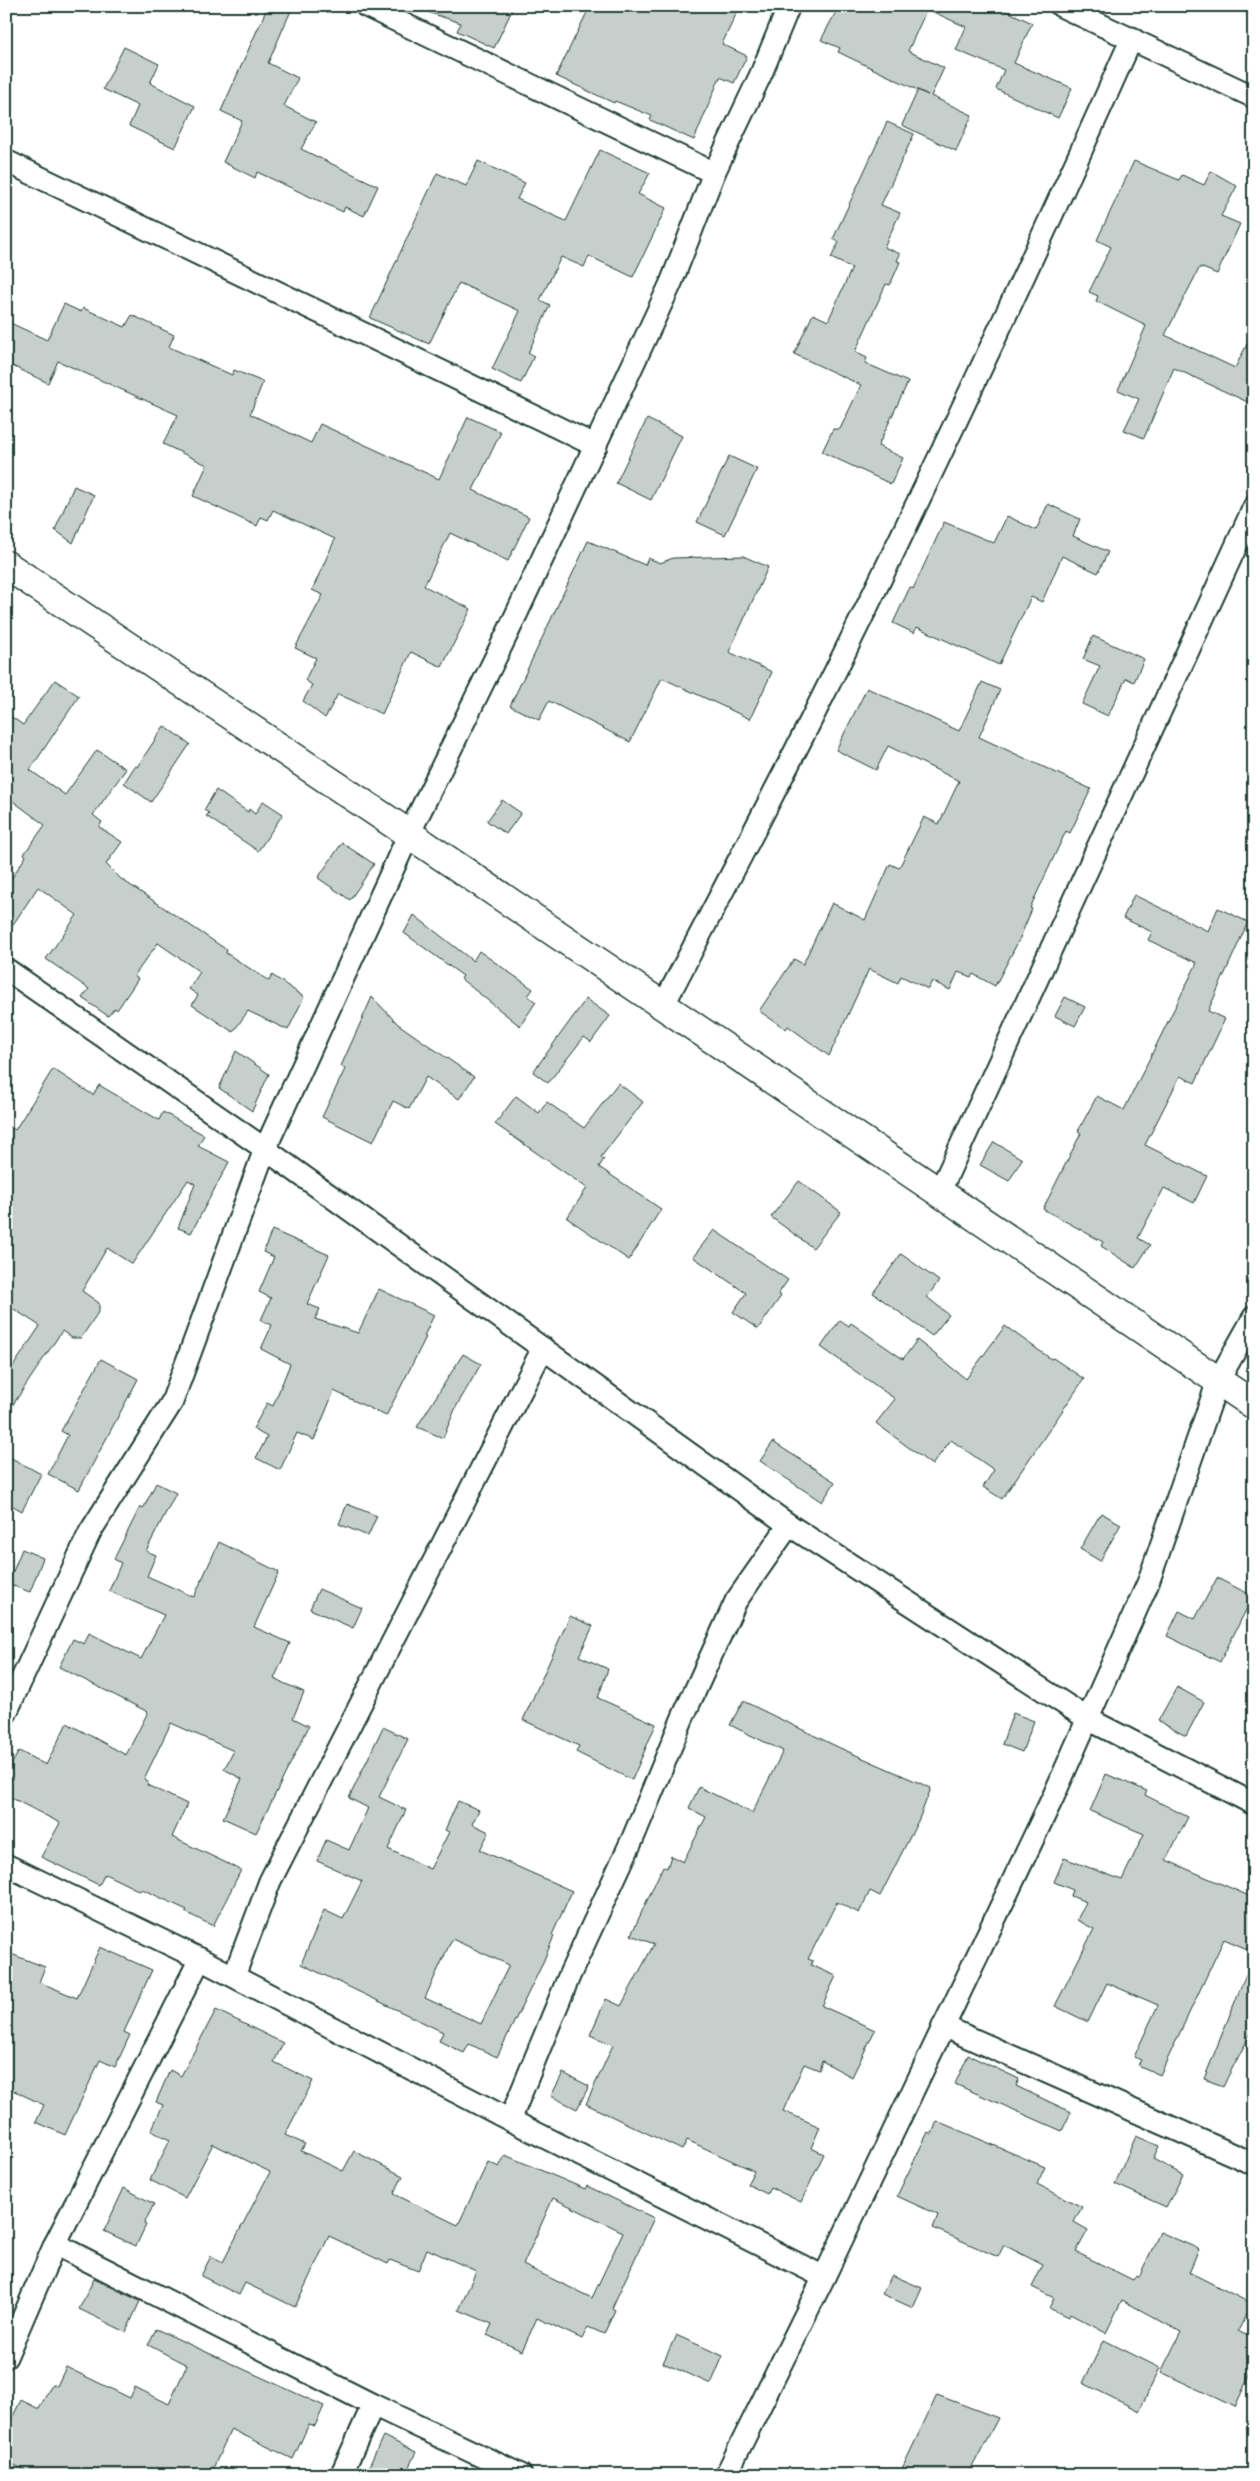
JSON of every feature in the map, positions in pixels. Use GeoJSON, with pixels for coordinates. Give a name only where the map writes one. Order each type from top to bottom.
{"type":"FeatureCollection","features":[{"type":"Feature","properties":{"kind":"street"},"geometry":{"type":"LineString","coordinates":[[366,6],[714,172]]}},
{"type":"Feature","properties":{"kind":"street"},"geometry":{"type":"LineString","coordinates":[[6,1713],[90,1532],[172,1402],[265,1149],[409,834],[596,446],[671,283],[714,172],[760,74],[789,6]]}},
{"type":"Feature","properties":{"kind":"street"},"geometry":{"type":"LineString","coordinates":[[1061,6],[1254,96]]}},
{"type":"Feature","properties":{"kind":"street"},"geometry":{"type":"LineString","coordinates":[[663,1006],[810,722],[951,432],[1031,264],[1132,38]]}},
{"type":"Feature","properties":{"kind":"street"},"geometry":{"type":"LineString","coordinates":[[6,161],[596,446]]}},
{"type":"Feature","properties":{"kind":"street"},"geometry":{"type":"LineString","coordinates":[[940,1193],[1254,507]]}},
{"type":"Feature","properties":{"kind":"street"},"geometry":{"type":"LineString","coordinates":[[6,565],[409,834],[1254,1405]]}},
{"type":"Feature","properties":{"kind":"street"},"geometry":{"type":"LineString","coordinates":[[6,970],[265,1149],[789,1525],[1088,1719],[1254,1804]]}},
{"type":"Feature","properties":{"kind":"street"},"geometry":{"type":"LineString","coordinates":[[726,2475],[824,2277],[1088,1719],[1148,1584],[1218,1381],[1254,1317]]}},
{"type":"Feature","properties":{"kind":"street"},"geometry":{"type":"LineString","coordinates":[[234,1976],[270,1881],[543,1348]]}},
{"type":"Feature","properties":{"kind":"street"},"geometry":{"type":"LineString","coordinates":[[510,2120],[570,1974],[633,1838],[682,1717],[736,1601],[789,1525]]}},
{"type":"Feature","properties":{"kind":"street"},"geometry":{"type":"LineString","coordinates":[[6,1865],[234,1976],[510,2120],[824,2277]]}},
{"type":"Feature","properties":{"kind":"street"},"geometry":{"type":"LineString","coordinates":[[6,2357],[54,2244],[200,1959]]}},
{"type":"Feature","properties":{"kind":"street"},"geometry":{"type":"LineString","coordinates":[[944,2026],[1254,2164]]}},
{"type":"Feature","properties":{"kind":"street"},"geometry":{"type":"LineString","coordinates":[[54,2244],[373,2405],[521,2475]]}},
{"type":"Feature","properties":{"kind":"street"},"geometry":{"type":"LineString","coordinates":[[340,2475],[373,2405]]}},
{"type":"Feature","properties":{"kind":"building"},"geometry":{"type":"Polygon","coordinates":[[[268,6],[293,6],[268,63],[298,78],[284,106],[316,122],[301,149],[378,186],[364,216],[345,207],[343,212],[257,172],[255,178],[223,162],[242,121],[221,111],[268,6]]]}},
{"type":"Feature","properties":{"kind":"building"},"geometry":{"type":"Polygon","coordinates":[[[425,6],[514,6],[494,48],[457,31],[461,23],[424,11],[425,6]]]}},
{"type":"Feature","properties":{"kind":"building"},"geometry":{"type":"Polygon","coordinates":[[[590,6],[740,6],[722,44],[747,56],[734,83],[720,77],[694,140],[650,120],[652,116],[615,101],[614,103],[556,76],[590,6]]]}},
{"type":"Feature","properties":{"kind":"building"},"geometry":{"type":"Polygon","coordinates":[[[839,6],[996,6],[1032,23],[1014,63],[1072,88],[1058,118],[996,89],[1004,70],[956,50],[966,27],[927,9],[908,51],[944,68],[931,96],[972,115],[956,151],[902,125],[918,90],[838,52],[840,48],[821,40],[839,6]]]}},
{"type":"Feature","properties":{"kind":"building"},"geometry":{"type":"Polygon","coordinates":[[[124,47],[159,64],[150,83],[195,106],[175,148],[129,126],[138,106],[103,89],[124,47]]]}},
{"type":"Feature","properties":{"kind":"building"},"geometry":{"type":"Polygon","coordinates":[[[887,122],[914,134],[881,205],[900,213],[884,247],[900,254],[897,261],[900,262],[890,285],[886,284],[855,352],[867,358],[865,363],[908,382],[878,446],[903,458],[891,484],[822,452],[833,429],[840,429],[861,385],[794,354],[813,314],[828,321],[852,268],[831,258],[839,242],[833,239],[887,122]]]}},
{"type":"Feature","properties":{"kind":"building"},"geometry":{"type":"Polygon","coordinates":[[[600,150],[650,173],[638,194],[666,208],[633,277],[589,256],[584,267],[561,257],[540,300],[550,305],[528,353],[534,356],[521,383],[492,369],[520,311],[459,283],[429,344],[370,318],[437,173],[466,186],[478,161],[525,183],[517,199],[566,221],[600,150]]]}},
{"type":"Feature","properties":{"kind":"building"},"geometry":{"type":"Polygon","coordinates":[[[1134,161],[1179,180],[1182,175],[1204,185],[1211,171],[1237,186],[1221,216],[1240,224],[1217,274],[1200,267],[1165,335],[1235,368],[1254,330],[1254,405],[1174,368],[1144,438],[1124,430],[1139,399],[1118,390],[1146,326],[1096,301],[1098,296],[1089,292],[1111,247],[1097,240],[1134,161]]]}},
{"type":"Feature","properties":{"kind":"building"},"geometry":{"type":"Polygon","coordinates":[[[64,304],[81,312],[83,308],[125,327],[132,315],[174,335],[169,347],[232,375],[234,370],[263,382],[250,414],[311,443],[320,424],[439,479],[468,417],[501,432],[473,490],[529,517],[508,561],[450,533],[424,586],[471,609],[442,667],[411,652],[382,714],[338,694],[325,718],[303,701],[312,685],[305,680],[316,658],[295,648],[323,595],[312,590],[335,539],[273,510],[268,520],[261,517],[257,526],[193,496],[207,465],[163,444],[178,415],[58,361],[48,383],[6,363],[6,321],[47,340],[64,304]]]}},
{"type":"Feature","properties":{"kind":"building"},"geometry":{"type":"Polygon","coordinates":[[[647,419],[682,436],[651,500],[616,483],[647,419]]]}},
{"type":"Feature","properties":{"kind":"building"},"geometry":{"type":"Polygon","coordinates":[[[729,456],[757,469],[725,535],[697,522],[729,456]]]}},
{"type":"Feature","properties":{"kind":"building"},"geometry":{"type":"Polygon","coordinates":[[[74,486],[94,495],[73,543],[55,530],[74,486]]]}},
{"type":"Feature","properties":{"kind":"building"},"geometry":{"type":"Polygon","coordinates":[[[1048,504],[1080,519],[1073,536],[1108,552],[1098,573],[1062,556],[1042,602],[1031,597],[999,665],[917,627],[914,633],[893,623],[910,587],[913,589],[944,522],[994,543],[1007,516],[1036,530],[1048,504]]]}},
{"type":"Feature","properties":{"kind":"building"},"geometry":{"type":"Polygon","coordinates":[[[588,541],[645,565],[648,558],[660,563],[673,558],[743,556],[768,567],[729,652],[772,672],[750,719],[662,678],[630,742],[549,701],[539,720],[510,706],[588,541]]]}},
{"type":"Feature","properties":{"kind":"building"},"geometry":{"type":"Polygon","coordinates":[[[1093,636],[1144,659],[1134,682],[1126,678],[1108,716],[1082,704],[1100,666],[1083,659],[1093,636]]]}},
{"type":"Feature","properties":{"kind":"building"},"geometry":{"type":"Polygon","coordinates":[[[55,680],[79,696],[30,770],[65,795],[97,750],[126,769],[93,815],[102,822],[99,827],[122,842],[106,864],[121,879],[227,950],[226,953],[269,981],[272,975],[304,997],[288,1030],[248,1011],[233,1032],[192,1005],[198,995],[189,989],[200,972],[158,943],[134,976],[138,979],[117,1010],[115,1008],[108,1016],[82,998],[89,989],[46,959],[77,915],[38,887],[6,935],[6,887],[26,856],[24,854],[45,825],[10,799],[6,805],[6,713],[23,725],[55,680]]]}},
{"type":"Feature","properties":{"kind":"building"},"geometry":{"type":"Polygon","coordinates":[[[982,682],[1000,690],[979,737],[1091,789],[1070,833],[1066,831],[1030,908],[1032,909],[1019,940],[995,986],[973,974],[971,977],[958,972],[950,990],[932,981],[928,989],[901,976],[898,983],[869,969],[829,1056],[788,1026],[786,1029],[759,1011],[794,959],[803,964],[832,903],[865,920],[890,864],[899,868],[924,817],[939,824],[959,781],[888,746],[876,770],[836,750],[867,688],[959,731],[982,682]]]}},
{"type":"Feature","properties":{"kind":"building"},"geometry":{"type":"Polygon","coordinates":[[[164,726],[190,744],[151,802],[124,783],[164,726]]]}},
{"type":"Feature","properties":{"kind":"building"},"geometry":{"type":"Polygon","coordinates":[[[216,790],[248,812],[249,809],[255,814],[263,801],[283,814],[258,851],[206,816],[209,813],[204,810],[216,790]]]}},
{"type":"Feature","properties":{"kind":"building"},"geometry":{"type":"Polygon","coordinates":[[[502,800],[521,813],[506,834],[487,821],[502,800]]]}},
{"type":"Feature","properties":{"kind":"building"},"geometry":{"type":"Polygon","coordinates":[[[342,843],[374,864],[350,900],[318,878],[342,843]]]}},
{"type":"Feature","properties":{"kind":"building"},"geometry":{"type":"Polygon","coordinates":[[[1134,895],[1208,931],[1218,908],[1248,922],[1208,1011],[1225,1019],[1195,1083],[1180,1076],[1145,1145],[1207,1176],[1194,1203],[1164,1188],[1138,1238],[1150,1245],[1135,1268],[1101,1246],[1103,1242],[1043,1209],[1081,1133],[1078,1131],[1097,1096],[1124,1110],[1197,963],[1148,940],[1152,932],[1123,918],[1134,895]]]}},
{"type":"Feature","properties":{"kind":"building"},"geometry":{"type":"Polygon","coordinates":[[[414,915],[473,961],[479,951],[533,989],[528,996],[536,1002],[520,1026],[461,979],[463,976],[404,933],[414,915]]]}},
{"type":"Feature","properties":{"kind":"building"},"geometry":{"type":"Polygon","coordinates":[[[372,997],[398,1024],[474,1077],[459,1099],[426,1077],[409,1109],[393,1101],[373,1142],[322,1117],[345,1069],[341,1066],[372,997]]]}},
{"type":"Feature","properties":{"kind":"building"},"geometry":{"type":"Polygon","coordinates":[[[1065,997],[1085,1007],[1075,1026],[1055,1016],[1065,997]]]}},
{"type":"Feature","properties":{"kind":"building"},"geometry":{"type":"Polygon","coordinates":[[[586,999],[610,1016],[591,1042],[584,1037],[548,1083],[533,1072],[586,999]]]}},
{"type":"Feature","properties":{"kind":"building"},"geometry":{"type":"Polygon","coordinates":[[[236,1051],[269,1074],[252,1111],[219,1088],[236,1051]]]}},
{"type":"Feature","properties":{"kind":"building"},"geometry":{"type":"Polygon","coordinates":[[[53,1069],[93,1095],[99,1085],[159,1120],[163,1112],[204,1135],[198,1146],[229,1162],[191,1233],[178,1228],[195,1184],[188,1180],[132,1264],[107,1248],[82,1291],[99,1303],[99,1311],[81,1338],[72,1338],[62,1331],[6,1415],[6,1377],[40,1326],[6,1304],[6,1125],[15,1130],[53,1069]]]}},
{"type":"Feature","properties":{"kind":"building"},"geometry":{"type":"Polygon","coordinates":[[[618,1083],[643,1102],[601,1157],[604,1159],[599,1167],[661,1209],[629,1260],[567,1218],[587,1188],[495,1124],[516,1096],[539,1113],[547,1102],[584,1128],[618,1083]]]}},
{"type":"Feature","properties":{"kind":"building"},"geometry":{"type":"Polygon","coordinates":[[[994,1142],[1022,1159],[1009,1181],[980,1165],[994,1142]]]}},
{"type":"Feature","properties":{"kind":"building"},"geometry":{"type":"Polygon","coordinates":[[[799,1181],[841,1212],[813,1248],[771,1217],[799,1181]]]}},
{"type":"Feature","properties":{"kind":"building"},"geometry":{"type":"Polygon","coordinates":[[[272,1230],[329,1255],[307,1304],[320,1309],[315,1319],[358,1333],[379,1289],[434,1315],[424,1336],[426,1337],[386,1416],[334,1391],[314,1440],[297,1433],[280,1470],[256,1458],[267,1437],[253,1429],[267,1403],[273,1406],[290,1364],[261,1349],[272,1325],[261,1320],[271,1298],[259,1292],[274,1257],[263,1252],[272,1230]]]}},
{"type":"Feature","properties":{"kind":"building"},"geometry":{"type":"Polygon","coordinates":[[[714,1230],[788,1280],[778,1294],[781,1296],[758,1329],[733,1312],[746,1293],[693,1257],[714,1230]]]}},
{"type":"Feature","properties":{"kind":"building"},"geometry":{"type":"Polygon","coordinates":[[[901,1254],[939,1281],[927,1297],[949,1315],[932,1336],[873,1293],[901,1254]]]}},
{"type":"Feature","properties":{"kind":"building"},"geometry":{"type":"Polygon","coordinates":[[[840,1320],[849,1326],[851,1323],[903,1359],[917,1340],[966,1379],[1005,1326],[1051,1359],[1053,1358],[1084,1379],[1002,1499],[983,1487],[994,1470],[951,1440],[932,1465],[876,1423],[895,1399],[821,1347],[840,1320]]]}},
{"type":"Feature","properties":{"kind":"building"},"geometry":{"type":"Polygon","coordinates":[[[463,1354],[481,1364],[456,1407],[443,1438],[417,1427],[463,1354]]]}},
{"type":"Feature","properties":{"kind":"building"},"geometry":{"type":"Polygon","coordinates":[[[101,1359],[138,1379],[79,1490],[48,1474],[68,1435],[61,1431],[101,1359]]]}},
{"type":"Feature","properties":{"kind":"building"},"geometry":{"type":"Polygon","coordinates":[[[773,1442],[835,1482],[822,1502],[760,1461],[773,1442]]]}},
{"type":"Feature","properties":{"kind":"building"},"geometry":{"type":"Polygon","coordinates":[[[6,1455],[41,1474],[22,1511],[6,1502],[6,1455]]]}},
{"type":"Feature","properties":{"kind":"building"},"geometry":{"type":"Polygon","coordinates":[[[156,1483],[176,1493],[146,1551],[156,1555],[147,1576],[194,1597],[219,1542],[279,1572],[254,1627],[290,1643],[274,1679],[304,1692],[293,1718],[309,1726],[256,1833],[223,1818],[242,1779],[224,1769],[234,1751],[171,1723],[144,1779],[148,1781],[147,1785],[187,1804],[172,1837],[241,1870],[213,1926],[185,1912],[187,1910],[105,1874],[99,1885],[41,1857],[60,1823],[6,1795],[6,1774],[19,1751],[46,1765],[67,1723],[126,1755],[148,1712],[59,1667],[73,1639],[84,1644],[89,1633],[141,1659],[164,1615],[109,1591],[121,1563],[114,1559],[140,1507],[143,1509],[156,1483]]]}},
{"type":"Feature","properties":{"kind":"building"},"geometry":{"type":"Polygon","coordinates":[[[347,1504],[377,1516],[368,1536],[339,1524],[347,1504]]]}},
{"type":"Feature","properties":{"kind":"building"},"geometry":{"type":"Polygon","coordinates":[[[1101,1513],[1121,1524],[1100,1561],[1080,1549],[1101,1513]]]}},
{"type":"Feature","properties":{"kind":"building"},"geometry":{"type":"Polygon","coordinates":[[[22,1549],[43,1558],[30,1592],[8,1584],[22,1549]]]}},
{"type":"Feature","properties":{"kind":"building"},"geometry":{"type":"Polygon","coordinates":[[[1217,1578],[1253,1596],[1220,1662],[1167,1636],[1179,1611],[1195,1619],[1217,1578]]]}},
{"type":"Feature","properties":{"kind":"building"},"geometry":{"type":"Polygon","coordinates":[[[319,1589],[362,1608],[353,1628],[310,1609],[319,1589]]]}},
{"type":"Feature","properties":{"kind":"building"},"geometry":{"type":"Polygon","coordinates":[[[570,1616],[593,1626],[579,1656],[608,1669],[598,1698],[656,1724],[632,1780],[576,1752],[579,1746],[523,1720],[570,1616]]]}},
{"type":"Feature","properties":{"kind":"building"},"geometry":{"type":"Polygon","coordinates":[[[1177,1687],[1204,1702],[1186,1736],[1158,1721],[1177,1687]]]}},
{"type":"Feature","properties":{"kind":"building"},"geometry":{"type":"Polygon","coordinates":[[[743,1701],[840,1748],[931,1788],[919,1819],[880,1896],[870,1891],[859,1913],[837,1902],[808,1959],[813,1961],[811,1965],[836,1976],[822,2006],[875,2030],[852,2077],[822,2061],[819,2070],[804,2064],[783,2111],[820,2127],[811,2148],[824,2154],[801,2202],[770,2187],[767,2194],[747,2184],[754,2171],[687,2140],[682,2150],[586,2104],[613,2045],[590,2035],[606,1999],[621,2006],[654,1944],[631,1935],[663,1866],[667,1868],[671,1856],[683,1862],[706,1817],[689,1808],[699,1787],[752,1813],[783,1751],[730,1725],[743,1701]]]}},
{"type":"Feature","properties":{"kind":"building"},"geometry":{"type":"Polygon","coordinates":[[[1013,1713],[1034,1721],[1022,1752],[1002,1744],[1013,1713]]]}},
{"type":"Feature","properties":{"kind":"building"},"geometry":{"type":"Polygon","coordinates":[[[383,1727],[408,1739],[379,1797],[406,1810],[388,1849],[430,1869],[449,1832],[445,1830],[458,1801],[479,1810],[472,1824],[489,1832],[480,1850],[572,1891],[552,1935],[554,1936],[541,1967],[497,2057],[469,2044],[464,2053],[439,2041],[443,2032],[301,1964],[324,1910],[343,1919],[362,1881],[317,1861],[326,1840],[349,1850],[368,1808],[349,1798],[383,1727]],[[452,1939],[425,1998],[481,2024],[509,1965],[452,1939]]]}},
{"type":"Feature","properties":{"kind":"building"},"geometry":{"type":"Polygon","coordinates":[[[1106,1774],[1147,1791],[1145,1795],[1188,1817],[1166,1860],[1254,1898],[1254,1952],[1224,1939],[1160,2075],[1138,2065],[1141,2060],[1134,2057],[1158,2005],[1107,1983],[1088,2022],[1055,2006],[1094,1929],[1077,1920],[1086,1902],[1071,1896],[1073,1890],[1054,1882],[1064,1858],[1122,1880],[1144,1834],[1090,1811],[1106,1774]]]}},
{"type":"Feature","properties":{"kind":"building"},"geometry":{"type":"Polygon","coordinates":[[[100,1947],[152,1970],[124,2032],[130,2035],[115,2067],[100,2060],[65,2135],[36,2122],[44,2105],[6,2087],[6,1952],[45,1967],[39,1982],[77,1998],[100,1947]]]}},
{"type":"Feature","properties":{"kind":"building"},"geometry":{"type":"Polygon","coordinates":[[[1253,1957],[1254,2027],[1223,2086],[1204,2079],[1253,1957]]]}},
{"type":"Feature","properties":{"kind":"building"},"geometry":{"type":"Polygon","coordinates":[[[216,2010],[283,2043],[274,2062],[313,2081],[285,2135],[305,2144],[301,2151],[343,2171],[354,2151],[403,2176],[394,2194],[458,2225],[488,2162],[499,2167],[505,2155],[585,2189],[587,2186],[654,2218],[612,2308],[615,2310],[604,2334],[588,2327],[582,2339],[537,2318],[522,2351],[487,2335],[492,2324],[459,2310],[476,2271],[427,2249],[418,2271],[390,2260],[388,2264],[329,2236],[295,2307],[245,2283],[239,2295],[201,2276],[211,2256],[223,2262],[270,2172],[213,2144],[185,2198],[150,2180],[170,2140],[151,2131],[163,2105],[156,2102],[170,2070],[181,2076],[216,2010]],[[553,2198],[523,2265],[592,2298],[623,2232],[553,2198]]]}},
{"type":"Feature","properties":{"kind":"building"},"geometry":{"type":"Polygon","coordinates":[[[968,2055],[1019,2079],[1016,2086],[1071,2112],[1062,2131],[955,2084],[968,2055]]]}},
{"type":"Feature","properties":{"kind":"building"},"geometry":{"type":"Polygon","coordinates":[[[563,2073],[589,2086],[577,2109],[551,2096],[563,2073]]]}},
{"type":"Feature","properties":{"kind":"building"},"geometry":{"type":"Polygon","coordinates":[[[937,2121],[1045,2167],[1037,2184],[1082,2207],[1074,2222],[1088,2230],[1076,2252],[1133,2280],[1136,2275],[1139,2277],[1160,2232],[1199,2249],[1189,2272],[1252,2304],[1238,2331],[1254,2339],[1254,2365],[1235,2407],[1161,2372],[1181,2332],[1122,2300],[1106,2333],[1070,2314],[1068,2317],[1049,2308],[1054,2298],[1032,2287],[1043,2265],[1004,2245],[998,2257],[933,2228],[938,2215],[897,2196],[928,2132],[932,2134],[937,2121]]]}},
{"type":"Feature","properties":{"kind":"building"},"geometry":{"type":"Polygon","coordinates":[[[1136,2136],[1159,2146],[1153,2159],[1183,2175],[1166,2207],[1115,2184],[1136,2136]]]}},
{"type":"Feature","properties":{"kind":"building"},"geometry":{"type":"Polygon","coordinates":[[[124,2188],[154,2204],[136,2246],[104,2231],[124,2188]]]}},
{"type":"Feature","properties":{"kind":"building"},"geometry":{"type":"Polygon","coordinates":[[[892,2275],[922,2288],[913,2308],[882,2294],[892,2275]]]}},
{"type":"Feature","properties":{"kind":"building"},"geometry":{"type":"Polygon","coordinates":[[[94,2279],[140,2301],[126,2332],[79,2309],[94,2279]]]}},
{"type":"Feature","properties":{"kind":"building"},"geometry":{"type":"Polygon","coordinates":[[[156,2329],[324,2406],[315,2426],[309,2424],[293,2459],[231,2429],[210,2475],[35,2475],[6,2461],[6,2430],[21,2400],[39,2409],[52,2384],[57,2386],[66,2367],[130,2398],[135,2387],[169,2404],[187,2365],[148,2345],[156,2329]]]}},
{"type":"Feature","properties":{"kind":"building"},"geometry":{"type":"Polygon","coordinates":[[[676,2335],[723,2356],[711,2384],[663,2363],[676,2335]]]}},
{"type":"Feature","properties":{"kind":"building"},"geometry":{"type":"Polygon","coordinates":[[[1104,2340],[1160,2368],[1139,2411],[1083,2383],[1104,2340]]]}},
{"type":"Feature","properties":{"kind":"building"},"geometry":{"type":"Polygon","coordinates":[[[937,2395],[998,2418],[968,2475],[899,2475],[937,2395]]]}},
{"type":"Feature","properties":{"kind":"building"},"geometry":{"type":"Polygon","coordinates":[[[383,2436],[416,2452],[405,2475],[365,2475],[383,2436]]]}}]}
